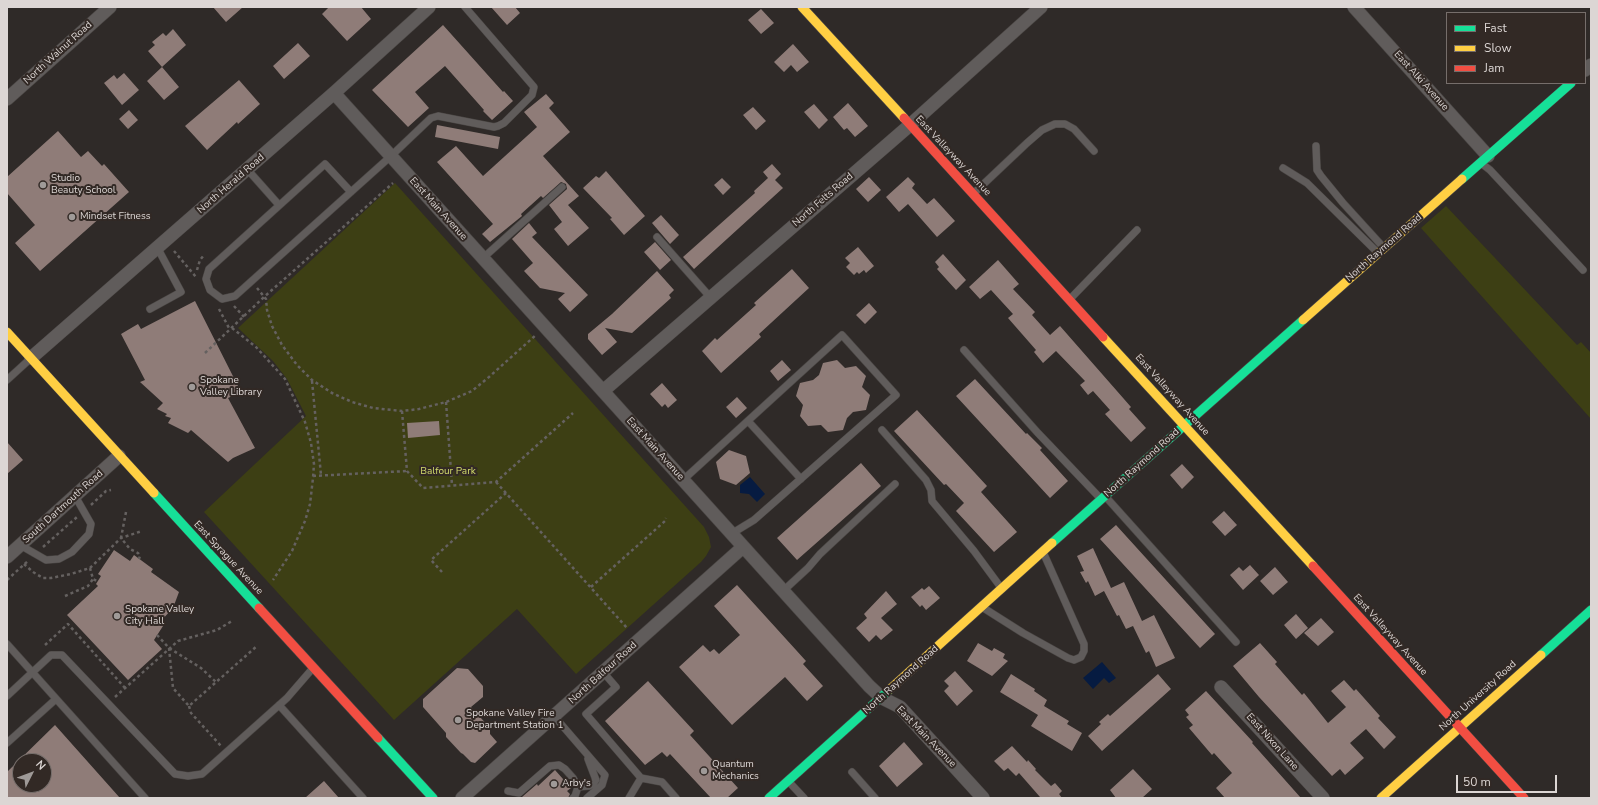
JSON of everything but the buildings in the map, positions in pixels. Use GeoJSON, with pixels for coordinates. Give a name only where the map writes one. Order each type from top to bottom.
{"type":"FeatureCollection","features":[{"type":"Feature","properties":{"kind":"street","name":"North Walnut Road"},"geometry":{"type":"LineString","coordinates":[[7,99],[110,7]]}},
{"type":"Feature","properties":{"kind":"street","name":"North Herald Road"},"geometry":{"type":"LineString","coordinates":[[31,358],[334,93],[429,7]]}},
{"type":"Feature","properties":{"kind":"street","name":"East Valleyway Avenue"},"geometry":{"type":"LineString","coordinates":[[802,7],[1524,798]]}},
{"type":"Feature","properties":{"kind":"street","name":"North Felts Road"},"geometry":{"type":"LineString","coordinates":[[603,391],[910,125],[1041,7]]}},
{"type":"Feature","properties":{"kind":"street","name":"East Alki Avenue"},"geometry":{"type":"LineString","coordinates":[[1354,7],[1485,159]]}},
{"type":"Feature","properties":{"kind":"street","name":"North Raymond Road"},"geometry":{"type":"LineString","coordinates":[[769,798],[882,698],[1184,424],[1570,84]]}},
{"type":"Feature","properties":{"kind":"street","name":"East Main Avenue"},"geometry":{"type":"LineString","coordinates":[[334,93],[869,686],[882,698],[900,707],[983,798]]}},
{"type":"Feature","properties":{"kind":"street","name":"East Sprague Avenue"},"geometry":{"type":"LineString","coordinates":[[7,332],[433,798]]}},
{"type":"Feature","properties":{"kind":"street","name":"South Dartmouth Road"},"geometry":{"type":"LineString","coordinates":[[7,557],[119,456]]}},
{"type":"Feature","properties":{"kind":"street","name":"North Balfour Road"},"geometry":{"type":"LineString","coordinates":[[462,798],[743,547]]}},
{"type":"Feature","properties":{"kind":"street","name":"North University Road"},"geometry":{"type":"LineString","coordinates":[[1381,798],[1591,610]]}},
{"type":"Feature","properties":{"kind":"street","name":"East Nixon Lane"},"geometry":{"type":"LineString","coordinates":[[1221,687],[1323,798]]}},
{"type":"Feature","properties":{"kind":"lane"},"geometry":{"type":"LineString","coordinates":[[351,192],[325,164],[208,269],[206,279],[210,290],[222,299],[235,296],[251,281],[351,192],[391,156],[431,118],[438,116],[494,127],[498,126],[504,123],[535,91],[534,87],[465,7]]}},
{"type":"Feature","properties":{"kind":"lane"},"geometry":{"type":"LineString","coordinates":[[973,194],[1042,130],[1055,124],[1065,124],[1074,129],[1094,151]]}},
{"type":"Feature","properties":{"kind":"lane"},"geometry":{"type":"LineString","coordinates":[[1316,146],[1317,170],[1381,251]]}},
{"type":"Feature","properties":{"kind":"lane"},"geometry":{"type":"LineString","coordinates":[[1485,159],[1490,170],[1583,270]]}},
{"type":"Feature","properties":{"kind":"lane"},"geometry":{"type":"LineString","coordinates":[[1283,168],[1307,183],[1381,251]]}},
{"type":"Feature","properties":{"kind":"lane"},"geometry":{"type":"LineString","coordinates":[[247,169],[279,205]]}},
{"type":"Feature","properties":{"kind":"lane"},"geometry":{"type":"LineString","coordinates":[[483,258],[562,187]]}},
{"type":"Feature","properties":{"kind":"lane"},"geometry":{"type":"LineString","coordinates":[[1069,299],[1137,230]]}},
{"type":"Feature","properties":{"kind":"lane"},"geometry":{"type":"LineString","coordinates":[[657,237],[711,298]]}},
{"type":"Feature","properties":{"kind":"lane"},"geometry":{"type":"LineString","coordinates":[[150,309],[181,292],[158,248]]}},
{"type":"Feature","properties":{"kind":"lane"},"geometry":{"type":"LineString","coordinates":[[683,480],[842,335],[896,395],[754,520],[731,534]]}},
{"type":"Feature","properties":{"kind":"lane"},"geometry":{"type":"LineString","coordinates":[[964,350],[1041,437],[1103,498],[1236,642]]}},
{"type":"Feature","properties":{"kind":"lane"},"geometry":{"type":"LineString","coordinates":[[7,380],[31,358]]}},
{"type":"Feature","properties":{"kind":"lane"},"geometry":{"type":"LineString","coordinates":[[748,420],[801,479]]}},
{"type":"Feature","properties":{"kind":"lane"},"geometry":{"type":"LineString","coordinates":[[882,430],[926,480],[932,501],[974,551],[1002,589]]}},
{"type":"Feature","properties":{"kind":"lane"},"geometry":{"type":"LineString","coordinates":[[783,591],[895,484]]}},
{"type":"Feature","properties":{"kind":"lane"},"geometry":{"type":"LineString","coordinates":[[20,545],[46,560],[59,559],[72,552],[89,534],[91,524],[75,496]]}},
{"type":"Feature","properties":{"kind":"lane"},"geometry":{"type":"LineString","coordinates":[[982,607],[1023,633],[1068,658],[1074,660],[1081,656],[1084,651],[1084,644],[1043,552]]}},
{"type":"Feature","properties":{"kind":"lane"},"geometry":{"type":"LineString","coordinates":[[7,645],[33,672],[145,798]]}},
{"type":"Feature","properties":{"kind":"lane"},"geometry":{"type":"LineString","coordinates":[[7,696],[51,655],[62,655],[175,774],[188,776],[202,774],[279,705],[313,668]]}},
{"type":"Feature","properties":{"kind":"lane"},"geometry":{"type":"LineString","coordinates":[[603,672],[616,687],[586,714],[641,778],[662,782],[676,798]]}},
{"type":"Feature","properties":{"kind":"lane"},"geometry":{"type":"LineString","coordinates":[[7,743],[56,699]]}},
{"type":"Feature","properties":{"kind":"lane"},"geometry":{"type":"LineString","coordinates":[[279,705],[363,798]]}},
{"type":"Feature","properties":{"kind":"lane"},"geometry":{"type":"LineString","coordinates":[[554,716],[605,775],[602,785],[587,798]]}},
{"type":"Feature","properties":{"kind":"lane"},"geometry":{"type":"LineString","coordinates":[[578,786],[589,786],[596,780],[586,753]]}},
{"type":"Feature","properties":{"kind":"lane"},"geometry":{"type":"LineString","coordinates":[[508,790],[519,793],[550,766],[559,765],[569,773],[578,786]]}},
{"type":"Feature","properties":{"kind":"lane"},"geometry":{"type":"LineString","coordinates":[[852,772],[875,798]]}},
{"type":"Feature","properties":{"kind":"lane"},"geometry":{"type":"LineString","coordinates":[[629,798],[641,778]]}},
{"type":"Feature","properties":{"kind":"lane"},"geometry":{"type":"LineString","coordinates":[[789,781],[804,798]]}},
{"type":"Feature","properties":{"kind":"lane"},"geometry":{"type":"LineString","coordinates":[[573,798],[578,786]]}},
{"type":"Feature","properties":{"kind":"path"},"geometry":{"type":"LineString","coordinates":[[205,353],[264,297],[393,183]]}},
{"type":"Feature","properties":{"kind":"path"},"geometry":{"type":"LineString","coordinates":[[174,250],[196,277]]}},
{"type":"Feature","properties":{"kind":"path"},"geometry":{"type":"LineString","coordinates":[[251,281],[266,298],[267,310],[272,326],[282,345],[312,380],[332,393],[352,402],[373,408],[402,411],[419,409],[446,402],[472,391],[545,327]]}},
{"type":"Feature","properties":{"kind":"path"},"geometry":{"type":"LineString","coordinates":[[222,299],[217,304],[231,329],[256,347],[269,360],[289,386],[305,422],[311,444],[314,464],[310,504],[299,537],[292,551],[273,580]]}},
{"type":"Feature","properties":{"kind":"path"},"geometry":{"type":"LineString","coordinates":[[233,304],[244,317]]}},
{"type":"Feature","properties":{"kind":"path"},"geometry":{"type":"LineString","coordinates":[[312,380],[321,475]]}},
{"type":"Feature","properties":{"kind":"path"},"geometry":{"type":"LineString","coordinates":[[446,402],[452,485]]}},
{"type":"Feature","properties":{"kind":"path"},"geometry":{"type":"LineString","coordinates":[[402,411],[407,471],[423,488],[496,482],[573,413]]}},
{"type":"Feature","properties":{"kind":"path"},"geometry":{"type":"LineString","coordinates":[[313,476],[407,471]]}},
{"type":"Feature","properties":{"kind":"path"},"geometry":{"type":"LineString","coordinates":[[496,482],[627,628]]}},
{"type":"Feature","properties":{"kind":"path"},"geometry":{"type":"LineString","coordinates":[[7,580],[106,491],[111,490]]}},
{"type":"Feature","properties":{"kind":"path"},"geometry":{"type":"LineString","coordinates":[[442,572],[431,560],[506,493]]}},
{"type":"Feature","properties":{"kind":"path"},"geometry":{"type":"LineString","coordinates":[[121,538],[126,512]]}},
{"type":"Feature","properties":{"kind":"path"},"geometry":{"type":"LineString","coordinates":[[591,587],[665,521],[666,518]]}},
{"type":"Feature","properties":{"kind":"path"},"geometry":{"type":"LineString","coordinates":[[24,564],[43,578],[71,574],[90,568],[121,538],[142,531]]}},
{"type":"Feature","properties":{"kind":"path"},"geometry":{"type":"LineString","coordinates":[[121,538],[130,549],[138,553],[140,556],[139,559]]}},
{"type":"Feature","properties":{"kind":"path"},"geometry":{"type":"LineString","coordinates":[[90,568],[93,578],[97,581]]}},
{"type":"Feature","properties":{"kind":"path"},"geometry":{"type":"LineString","coordinates":[[64,596],[88,586],[93,578]]}},
{"type":"Feature","properties":{"kind":"path"},"geometry":{"type":"LineString","coordinates":[[108,703],[178,641],[217,630],[232,621]]}},
{"type":"Feature","properties":{"kind":"path"},"geometry":{"type":"LineString","coordinates":[[44,644],[68,624],[125,688]]}},
{"type":"Feature","properties":{"kind":"path"},"geometry":{"type":"LineString","coordinates":[[157,635],[169,648],[201,668],[216,682]]}},
{"type":"Feature","properties":{"kind":"path"},"geometry":{"type":"LineString","coordinates":[[189,706],[257,646]]}},
{"type":"Feature","properties":{"kind":"path"},"geometry":{"type":"LineString","coordinates":[[169,648],[173,688],[189,706],[191,713],[227,752]]}},
{"type":"Feature","properties":{"kind":"green space","name":"Balfour Park"},"geometry":{"type":"Polygon","coordinates":[[[395,183],[704,527],[709,537],[711,547],[701,562],[576,674],[517,609],[394,720],[204,512],[306,416],[287,379],[273,361],[238,328],[395,183]]]}},
{"type":"Feature","properties":{"kind":"green space"},"geometry":{"type":"Polygon","coordinates":[[[1446,206],[1577,345],[1581,342],[1591,353],[1591,419],[1421,228],[1446,206]]]}},
{"type":"Feature","properties":{"kind":"water"},"geometry":{"type":"Polygon","coordinates":[[[750,477],[765,494],[757,502],[749,494],[740,493],[740,485],[750,477]]]}},
{"type":"Feature","properties":{"kind":"water"},"geometry":{"type":"Polygon","coordinates":[[[1102,662],[1116,678],[1109,683],[1104,678],[1093,689],[1083,678],[1102,662]]]}},
{"type":"Feature","properties":{"kind":"traffic: fast"},"geometry":{"type":"LineString","coordinates":[[1462,179],[1570,84]]}},
{"type":"Feature","properties":{"kind":"traffic: fast"},"geometry":{"type":"LineString","coordinates":[[1052,543],[1303,320]]}},
{"type":"Feature","properties":{"kind":"traffic: fast"},"geometry":{"type":"LineString","coordinates":[[154,493],[259,608]]}},
{"type":"Feature","properties":{"kind":"traffic: fast"},"geometry":{"type":"LineString","coordinates":[[1541,655],[1591,610]]}},
{"type":"Feature","properties":{"kind":"traffic: fast"},"geometry":{"type":"LineString","coordinates":[[769,798],[889,690]]}},
{"type":"Feature","properties":{"kind":"traffic: fast"},"geometry":{"type":"LineString","coordinates":[[378,738],[433,798]]}},
{"type":"Feature","properties":{"kind":"traffic: slow"},"geometry":{"type":"LineString","coordinates":[[802,7],[904,118]]}},
{"type":"Feature","properties":{"kind":"traffic: slow"},"geometry":{"type":"LineString","coordinates":[[1303,320],[1462,179]]}},
{"type":"Feature","properties":{"kind":"traffic: slow"},"geometry":{"type":"LineString","coordinates":[[7,332],[154,493]]}},
{"type":"Feature","properties":{"kind":"traffic: slow"},"geometry":{"type":"LineString","coordinates":[[1103,337],[1313,566]]}},
{"type":"Feature","properties":{"kind":"traffic: slow"},"geometry":{"type":"LineString","coordinates":[[889,690],[1052,543]]}},
{"type":"Feature","properties":{"kind":"traffic: slow"},"geometry":{"type":"LineString","coordinates":[[1381,798],[1541,655]]}},
{"type":"Feature","properties":{"kind":"traffic: jam"},"geometry":{"type":"LineString","coordinates":[[904,118],[1103,337]]}},
{"type":"Feature","properties":{"kind":"traffic: jam"},"geometry":{"type":"LineString","coordinates":[[1313,566],[1524,798]]}},
{"type":"Feature","properties":{"kind":"traffic: jam"},"geometry":{"type":"LineString","coordinates":[[259,608],[378,738]]}},
{"type":"Feature","properties":{"kind":"place","name":"Studio Beauty School"},"geometry":{"type":"Point","coordinates":[43,185]}},
{"type":"Feature","properties":{"kind":"place","name":"Mindset Fitness"},"geometry":{"type":"Point","coordinates":[72,217]}},
{"type":"Feature","properties":{"kind":"place","name":"Spokane Valley Library"},"geometry":{"type":"Point","coordinates":[192,387]}},
{"type":"Feature","properties":{"kind":"place","name":"Spokane Valley City Hall"},"geometry":{"type":"Point","coordinates":[117,616]}},
{"type":"Feature","properties":{"kind":"place","name":"Spokane Valley Fire Department Station 1"},"geometry":{"type":"Point","coordinates":[458,720]}},
{"type":"Feature","properties":{"kind":"place","name":"Quantum Mechanics"},"geometry":{"type":"Point","coordinates":[704,771]}},
{"type":"Feature","properties":{"kind":"place","name":"Arby's"},"geometry":{"type":"Point","coordinates":[554,784]}}]}
